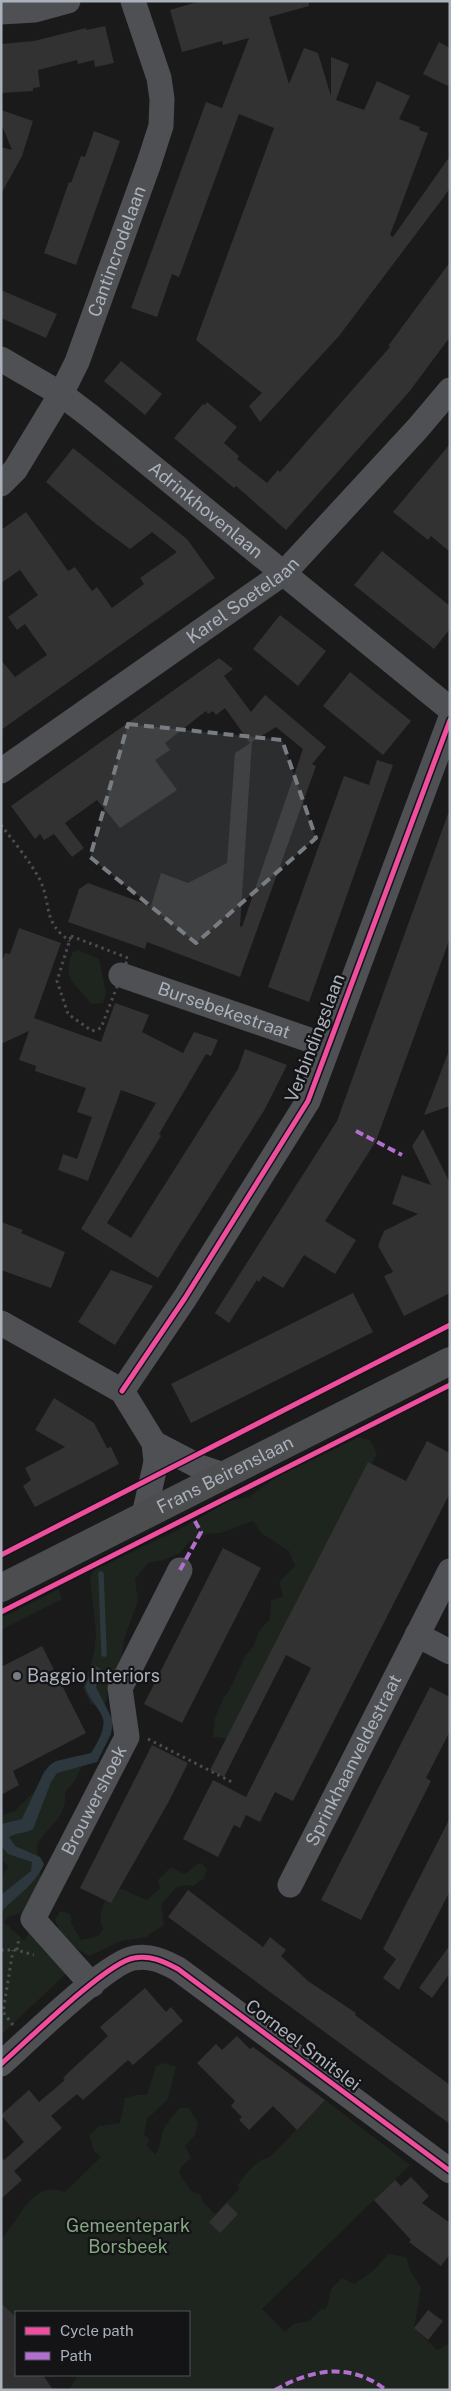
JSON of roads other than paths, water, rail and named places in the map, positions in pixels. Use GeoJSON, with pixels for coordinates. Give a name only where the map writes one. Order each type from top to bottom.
{"type":"FeatureCollection","features":[{"type":"Feature","properties":{"kind":"main road","name":"Frans Beirenslaan"},"geometry":{"type":"LineString","coordinates":[[1,1588],[450,1361]]}},
{"type":"Feature","properties":{"kind":"street"},"geometry":{"type":"LineString","coordinates":[[1,12],[35,10],[68,1]]}},
{"type":"Feature","properties":{"kind":"street","name":"Cantincrodelaan"},"geometry":{"type":"LineString","coordinates":[[1,484],[15,470],[60,394],[80,353],[149,163],[160,126],[162,99],[159,78],[133,1]]}},
{"type":"Feature","properties":{"kind":"street","name":"Adrinkhovenlaan"},"geometry":{"type":"LineString","coordinates":[[1,359],[60,394],[285,572],[450,709]]}},
{"type":"Feature","properties":{"kind":"street","name":"Karel Soetelaan"},"geometry":{"type":"LineString","coordinates":[[1,771],[285,572],[418,428],[450,390]]}},
{"type":"Feature","properties":{"kind":"street","name":"Verbindingslaan"},"geometry":{"type":"LineString","coordinates":[[122,1391],[185,1298],[308,1101],[450,720]]}},
{"type":"Feature","properties":{"kind":"street","name":"Bursebekestraat"},"geometry":{"type":"LineString","coordinates":[[121,975],[327,1046]]}},
{"type":"Feature","properties":{"kind":"street"},"geometry":{"type":"LineString","coordinates":[[1,1322],[122,1391],[154,1443],[156,1462],[144,1515]]}},
{"type":"Feature","properties":{"kind":"street"},"geometry":{"type":"LineString","coordinates":[[154,1443],[200,1467],[224,1476]]}},
{"type":"Feature","properties":{"kind":"street","name":"Brouwershoek"},"geometry":{"type":"LineString","coordinates":[[92,1985],[33,1918],[127,1737],[120,1688],[180,1570]]}},
{"type":"Feature","properties":{"kind":"street","name":"Sprinkhaanveldestraat"},"geometry":{"type":"LineString","coordinates":[[290,1885],[450,1571]]}},
{"type":"Feature","properties":{"kind":"street"},"geometry":{"type":"LineString","coordinates":[[417,1635],[450,1652]]}},
{"type":"Feature","properties":{"kind":"street","name":"Corneel Smitslei"},"geometry":{"type":"LineString","coordinates":[[92,1985],[119,1962],[132,1958],[147,1957],[163,1961],[178,1969],[450,2172]]}},
{"type":"Feature","properties":{"kind":"street"},"geometry":{"type":"LineString","coordinates":[[1,2064],[92,1985]]}},
{"type":"Feature","properties":{"kind":"waterway"},"geometry":{"type":"LineString","coordinates":[[101,1574],[104,1654]]}},
{"type":"Feature","properties":{"kind":"place","name":"Baggio Interiors"},"geometry":{"type":"Point","coordinates":[17,1676]}},
{"type":"Feature","properties":{"kind":"park label","name":"Gemeentepark Borsbeek"},"geometry":{"type":"Point","coordinates":[128,2236]}}]}
